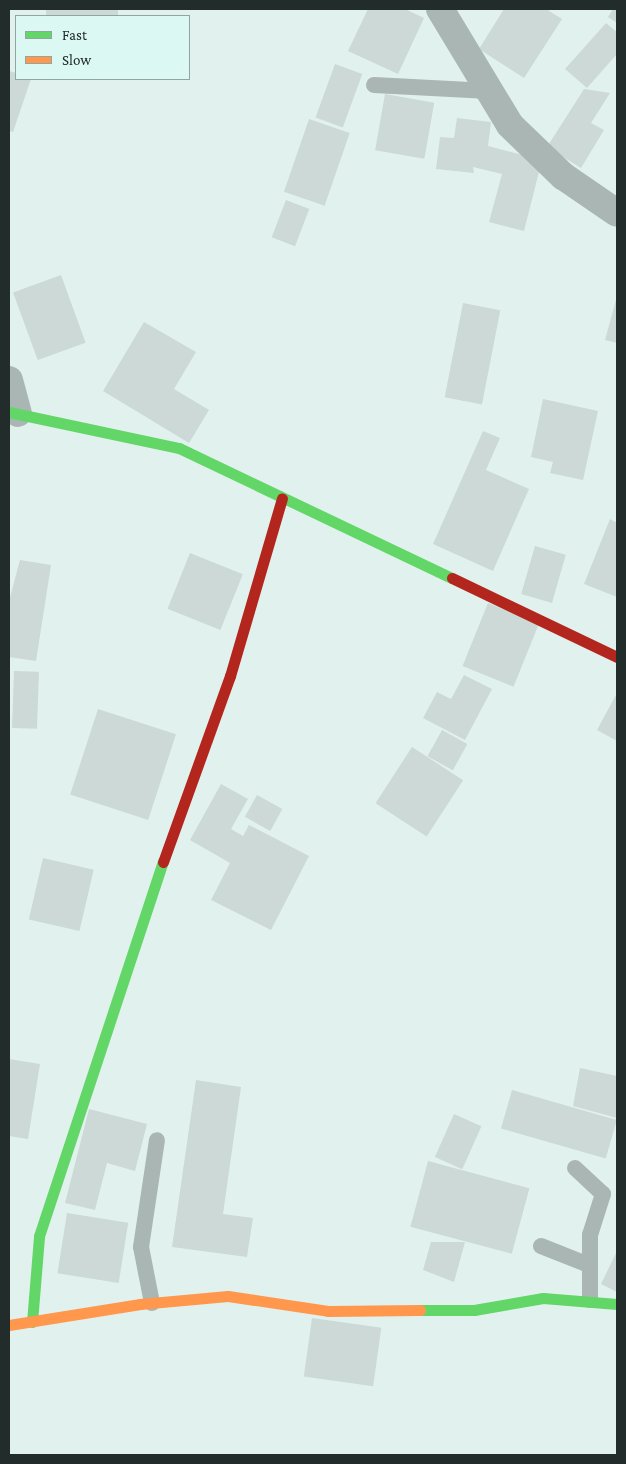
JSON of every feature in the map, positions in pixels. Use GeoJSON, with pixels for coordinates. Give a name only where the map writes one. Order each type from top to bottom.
{"type":"FeatureCollection","features":[{"type":"Feature","properties":{"kind":"street"},"geometry":{"type":"LineString","coordinates":[[440,9],[510,125],[563,176],[617,213]]}},
{"type":"Feature","properties":{"kind":"street"},"geometry":{"type":"LineString","coordinates":[[9,380],[13,412],[179,448],[617,657]]}},
{"type":"Feature","properties":{"kind":"street"},"geometry":{"type":"LineString","coordinates":[[32,1322],[39,1236],[88,1098],[125,966],[230,676],[282,498]]}},
{"type":"Feature","properties":{"kind":"street"},"geometry":{"type":"LineString","coordinates":[[9,1324],[152,1303],[228,1296],[328,1311],[413,1312],[474,1310],[542,1298],[590,1300],[617,1304]]}},
{"type":"Feature","properties":{"kind":"lane"},"geometry":{"type":"LineString","coordinates":[[374,85],[489,91]]}},
{"type":"Feature","properties":{"kind":"lane"},"geometry":{"type":"LineString","coordinates":[[152,1303],[142,1247],[157,1140]]}},
{"type":"Feature","properties":{"kind":"lane"},"geometry":{"type":"LineString","coordinates":[[575,1168],[603,1194],[590,1235],[590,1300]]}},
{"type":"Feature","properties":{"kind":"lane"},"geometry":{"type":"LineString","coordinates":[[541,1246],[589,1265]]}},
{"type":"Feature","properties":{"kind":"building"},"geometry":{"type":"Polygon","coordinates":[[[46,9],[118,9],[118,15],[46,15],[46,9]]]}},
{"type":"Feature","properties":{"kind":"building"},"geometry":{"type":"Polygon","coordinates":[[[368,9],[405,9],[424,18],[398,74],[348,51],[368,9]]]}},
{"type":"Feature","properties":{"kind":"building"},"geometry":{"type":"Polygon","coordinates":[[[504,9],[546,9],[562,19],[524,78],[479,49],[504,9]]]}},
{"type":"Feature","properties":{"kind":"building"},"geometry":{"type":"Polygon","coordinates":[[[613,9],[617,9],[617,23],[608,17],[613,9]]]}},
{"type":"Feature","properties":{"kind":"building"},"geometry":{"type":"Polygon","coordinates":[[[606,23],[617,32],[617,54],[587,88],[565,69],[606,23]]]}},
{"type":"Feature","properties":{"kind":"building"},"geometry":{"type":"Polygon","coordinates":[[[335,64],[362,74],[343,127],[316,118],[335,64]]]}},
{"type":"Feature","properties":{"kind":"building"},"geometry":{"type":"Polygon","coordinates":[[[9,71],[15,73],[15,80],[31,80],[13,132],[9,131],[9,71]]]}},
{"type":"Feature","properties":{"kind":"building"},"geometry":{"type":"Polygon","coordinates":[[[584,89],[610,93],[591,123],[604,130],[581,168],[547,147],[584,89]]]}},
{"type":"Feature","properties":{"kind":"building"},"geometry":{"type":"Polygon","coordinates":[[[385,94],[434,103],[424,159],[375,150],[385,94]]]}},
{"type":"Feature","properties":{"kind":"building"},"geometry":{"type":"Polygon","coordinates":[[[457,118],[491,122],[488,146],[542,160],[524,231],[489,222],[502,174],[473,167],[474,173],[436,169],[440,137],[454,138],[457,118]]]}},
{"type":"Feature","properties":{"kind":"building"},"geometry":{"type":"Polygon","coordinates":[[[309,119],[350,133],[325,206],[284,192],[309,119]]]}},
{"type":"Feature","properties":{"kind":"building"},"geometry":{"type":"Polygon","coordinates":[[[286,200],[309,209],[295,246],[272,237],[286,200]]]}},
{"type":"Feature","properties":{"kind":"building"},"geometry":{"type":"Polygon","coordinates":[[[61,275],[86,343],[38,360],[13,292],[61,275]]]}},
{"type":"Feature","properties":{"kind":"building"},"geometry":{"type":"Polygon","coordinates":[[[617,296],[617,343],[605,340],[617,296]]]}},
{"type":"Feature","properties":{"kind":"building"},"geometry":{"type":"Polygon","coordinates":[[[463,303],[500,310],[482,404],[445,397],[463,303]]]}},
{"type":"Feature","properties":{"kind":"building"},"geometry":{"type":"Polygon","coordinates":[[[144,322],[196,352],[174,389],[209,410],[189,443],[103,391],[144,322]]]}},
{"type":"Feature","properties":{"kind":"building"},"geometry":{"type":"Polygon","coordinates":[[[543,399],[598,411],[583,480],[550,473],[553,462],[531,457],[543,399]]]}},
{"type":"Feature","properties":{"kind":"building"},"geometry":{"type":"Polygon","coordinates":[[[483,431],[500,438],[486,470],[529,489],[493,571],[433,544],[483,431]]]}},
{"type":"Feature","properties":{"kind":"building"},"geometry":{"type":"Polygon","coordinates":[[[610,519],[617,523],[617,597],[584,584],[610,519]]]}},
{"type":"Feature","properties":{"kind":"building"},"geometry":{"type":"Polygon","coordinates":[[[535,546],[566,555],[552,603],[521,594],[535,546]]]}},
{"type":"Feature","properties":{"kind":"building"},"geometry":{"type":"Polygon","coordinates":[[[190,553],[243,574],[220,630],[168,609],[190,553]]]}},
{"type":"Feature","properties":{"kind":"building"},"geometry":{"type":"Polygon","coordinates":[[[20,560],[51,565],[36,661],[9,657],[9,601],[20,560]]]}},
{"type":"Feature","properties":{"kind":"building"},"geometry":{"type":"Polygon","coordinates":[[[488,603],[539,624],[514,687],[463,666],[488,603]]]}},
{"type":"Feature","properties":{"kind":"building"},"geometry":{"type":"Polygon","coordinates":[[[14,671],[39,672],[37,729],[12,728],[14,671]]]}},
{"type":"Feature","properties":{"kind":"building"},"geometry":{"type":"Polygon","coordinates":[[[464,675],[492,689],[465,740],[423,718],[437,692],[451,699],[464,675]]]}},
{"type":"Feature","properties":{"kind":"building"},"geometry":{"type":"Polygon","coordinates":[[[617,693],[617,741],[597,730],[617,693]]]}},
{"type":"Feature","properties":{"kind":"building"},"geometry":{"type":"Polygon","coordinates":[[[98,709],[176,734],[148,820],[70,795],[98,709]]]}},
{"type":"Feature","properties":{"kind":"building"},"geometry":{"type":"Polygon","coordinates":[[[442,730],[467,744],[453,770],[427,756],[442,730]]]}},
{"type":"Feature","properties":{"kind":"building"},"geometry":{"type":"Polygon","coordinates":[[[412,747],[463,780],[427,836],[376,803],[412,747]]]}},
{"type":"Feature","properties":{"kind":"building"},"geometry":{"type":"Polygon","coordinates":[[[221,784],[248,799],[231,829],[243,836],[249,825],[309,856],[271,930],[211,900],[230,863],[190,840],[221,784]]]}},
{"type":"Feature","properties":{"kind":"building"},"geometry":{"type":"Polygon","coordinates":[[[257,795],[282,809],[270,831],[245,817],[257,795]]]}},
{"type":"Feature","properties":{"kind":"building"},"geometry":{"type":"Polygon","coordinates":[[[43,858],[94,870],[79,931],[29,919],[43,858]]]}},
{"type":"Feature","properties":{"kind":"building"},"geometry":{"type":"Polygon","coordinates":[[[9,1059],[40,1064],[28,1139],[9,1136],[9,1059]]]}},
{"type":"Feature","properties":{"kind":"building"},"geometry":{"type":"Polygon","coordinates":[[[580,1068],[617,1076],[617,1118],[573,1106],[580,1068]]]}},
{"type":"Feature","properties":{"kind":"building"},"geometry":{"type":"Polygon","coordinates":[[[196,1080],[241,1087],[223,1214],[253,1218],[247,1257],[172,1247],[196,1080]]]}},
{"type":"Feature","properties":{"kind":"building"},"geometry":{"type":"Polygon","coordinates":[[[512,1090],[617,1120],[606,1158],[501,1128],[512,1090]]]}},
{"type":"Feature","properties":{"kind":"building"},"geometry":{"type":"Polygon","coordinates":[[[89,1109],[147,1124],[135,1171],[107,1163],[95,1210],[65,1203],[89,1109]]]}},
{"type":"Feature","properties":{"kind":"building"},"geometry":{"type":"Polygon","coordinates":[[[454,1114],[481,1126],[462,1169],[435,1157],[454,1114]]]}},
{"type":"Feature","properties":{"kind":"building"},"geometry":{"type":"Polygon","coordinates":[[[428,1161],[529,1188],[512,1254],[410,1227],[428,1161]]]}},
{"type":"Feature","properties":{"kind":"building"},"geometry":{"type":"Polygon","coordinates":[[[67,1213],[128,1223],[119,1283],[57,1273],[67,1213]]]}},
{"type":"Feature","properties":{"kind":"building"},"geometry":{"type":"Polygon","coordinates":[[[431,1242],[465,1242],[454,1282],[423,1270],[431,1242]]]}},
{"type":"Feature","properties":{"kind":"building"},"geometry":{"type":"Polygon","coordinates":[[[617,1251],[617,1292],[601,1284],[617,1251]]]}},
{"type":"Feature","properties":{"kind":"building"},"geometry":{"type":"Polygon","coordinates":[[[312,1318],[381,1328],[373,1386],[304,1376],[312,1318]]]}},
{"type":"Feature","properties":{"kind":"traffic: fast"},"geometry":{"type":"LineString","coordinates":[[9,412],[179,448],[452,578]]}},
{"type":"Feature","properties":{"kind":"traffic: fast"},"geometry":{"type":"LineString","coordinates":[[32,1322],[39,1236],[163,862]]}},
{"type":"Feature","properties":{"kind":"traffic: fast"},"geometry":{"type":"LineString","coordinates":[[420,1310],[474,1310],[543,1298],[617,1304]]}},
{"type":"Feature","properties":{"kind":"traffic: slow"},"geometry":{"type":"LineString","coordinates":[[9,1325],[140,1304],[228,1296],[328,1311],[420,1310]]}},
{"type":"Feature","properties":{"kind":"traffic: jam"},"geometry":{"type":"LineString","coordinates":[[163,862],[230,676],[282,498]]}},
{"type":"Feature","properties":{"kind":"traffic: jam"},"geometry":{"type":"LineString","coordinates":[[452,578],[617,657]]}}]}
